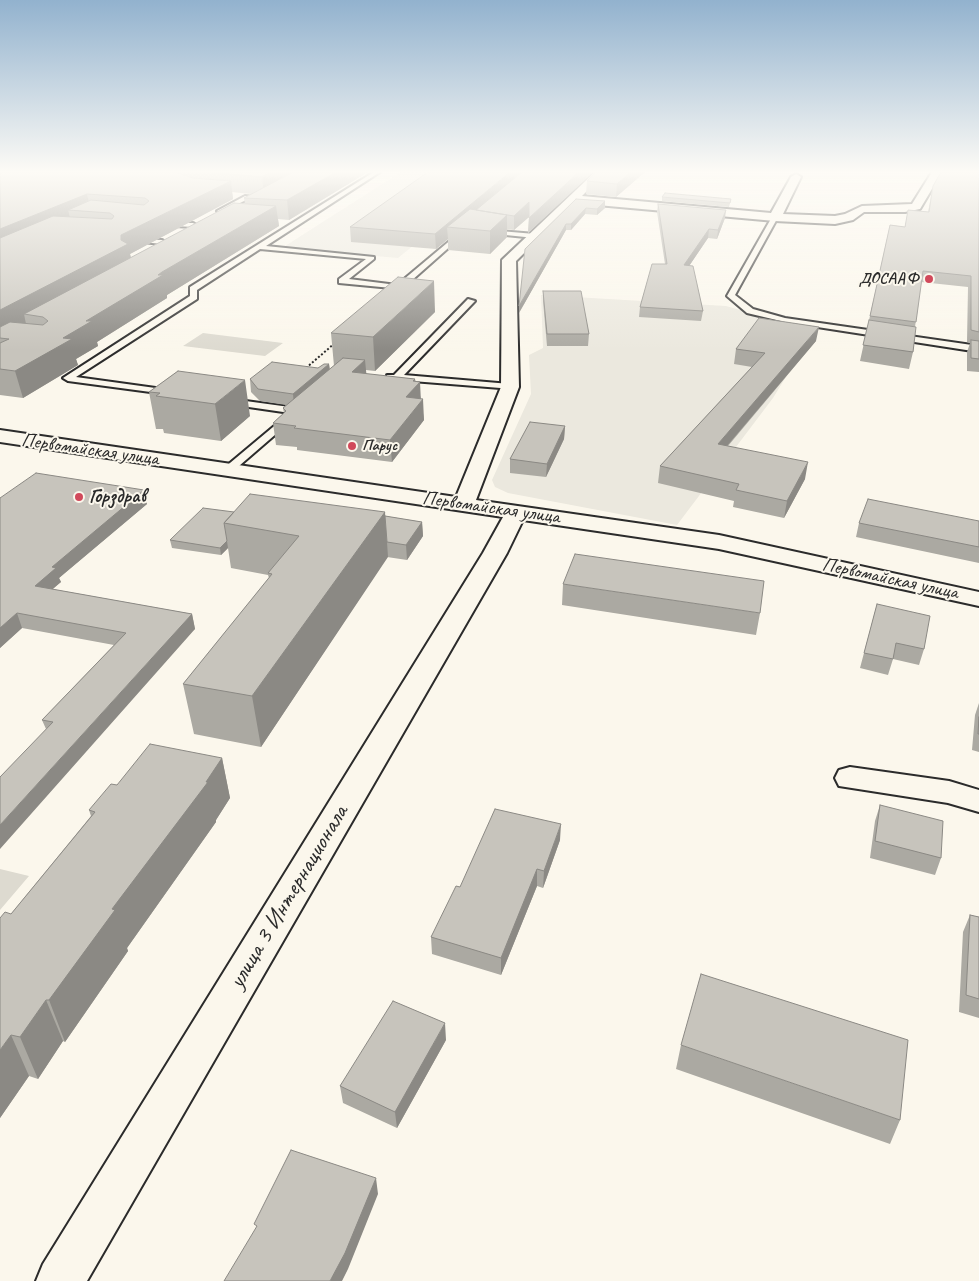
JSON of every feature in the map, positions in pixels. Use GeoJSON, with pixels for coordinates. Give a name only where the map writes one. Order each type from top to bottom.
{"type":"FeatureCollection","features":[{"type":"Feature","properties":{"kind":"street"},"geometry":{"type":"LineString","coordinates":[[464,504],[510,387],[509,260],[539,232]]}},
{"type":"Feature","properties":{"kind":"street","name":"Первомайская улица"},"geometry":{"type":"LineString","coordinates":[[0,436],[719,542],[979,599]]}},
{"type":"Feature","properties":{"kind":"street","name":"улица 3 Интернационала"},"geometry":{"type":"LineString","coordinates":[[60,1281],[495,553],[517,511]]}},
{"type":"Feature","properties":{"kind":"street"},"geometry":{"type":"LineString","coordinates":[[850,778],[949,792],[979,801]]}},
{"type":"Feature","properties":{"kind":"lane"},"geometry":{"type":"LineString","coordinates":[[178,234],[182,232]]}},
{"type":"Feature","properties":{"kind":"lane"},"geometry":{"type":"LineString","coordinates":[[182,394],[68,378],[194,298],[193,289],[278,232]]}},
{"type":"Feature","properties":{"kind":"lane"},"geometry":{"type":"LineString","coordinates":[[257,247],[372,258],[342,282],[399,287],[463,232]]}},
{"type":"Feature","properties":{"kind":"lane"},"geometry":{"type":"LineString","coordinates":[[497,232],[535,236]]}},
{"type":"Feature","properties":{"kind":"lane"},"geometry":{"type":"LineString","coordinates":[[767,232],[731,296],[750,311],[784,320],[979,349]]}},
{"type":"Feature","properties":{"kind":"lane"},"geometry":{"type":"LineString","coordinates":[[145,251],[170,238]]}},
{"type":"Feature","properties":{"kind":"lane"},"geometry":{"type":"LineString","coordinates":[[142,240],[162,242]]}},
{"type":"Feature","properties":{"kind":"lane"},"geometry":{"type":"LineString","coordinates":[[396,378],[471,301]]}},
{"type":"Feature","properties":{"kind":"lane"},"geometry":{"type":"LineString","coordinates":[[90,352],[105,353]]}},
{"type":"Feature","properties":{"kind":"lane"},"geometry":{"type":"LineString","coordinates":[[378,376],[510,387]]}},
{"type":"Feature","properties":{"kind":"lane"},"geometry":{"type":"LineString","coordinates":[[221,400],[301,408],[228,470]]}},
{"type":"Feature","properties":{"kind":"path"},"geometry":{"type":"LineString","coordinates":[[306,368],[334,343]]}},
{"type":"Feature","properties":{"kind":"shaded area"},"geometry":{"type":"Polygon","coordinates":[[[307,232],[430,232],[398,258],[282,248],[307,232]]]}},
{"type":"Feature","properties":{"kind":"shaded area"},"geometry":{"type":"Polygon","coordinates":[[[541,295],[726,306],[814,331],[773,398],[677,525],[508,493],[495,487],[492,480],[531,394],[529,355],[543,348],[541,295]]]}},
{"type":"Feature","properties":{"kind":"shaded area"},"geometry":{"type":"Polygon","coordinates":[[[203,333],[283,343],[265,356],[183,346],[203,333]]]}},
{"type":"Feature","properties":{"kind":"shaded area"},"geometry":{"type":"Polygon","coordinates":[[[0,869],[29,876],[0,910],[0,869]]]}},
{"type":"Feature","properties":{"kind":"building"},"geometry":{"type":"Polygon","coordinates":[[[15,232],[128,232],[121,235],[121,240],[128,244],[0,310],[0,238],[15,232]]]}},
{"type":"Feature","properties":{"kind":"building"},"geometry":{"type":"Polygon","coordinates":[[[180,232],[231,232],[162,272],[158,275],[163,275],[86,321],[92,321],[63,338],[72,339],[15,371],[0,369],[0,343],[9,339],[0,338],[0,327],[10,322],[43,325],[48,321],[43,317],[24,314],[180,232]]]}},
{"type":"Feature","properties":{"kind":"building"},"geometry":{"type":"Polygon","coordinates":[[[408,232],[438,232],[435,234],[408,232]]]}},
{"type":"Feature","properties":{"kind":"building"},"geometry":{"type":"Polygon","coordinates":[[[543,232],[562,232],[519,306],[525,249],[543,232]]]}},
{"type":"Feature","properties":{"kind":"building"},"geometry":{"type":"Polygon","coordinates":[[[662,232],[707,232],[684,265],[693,266],[703,311],[640,307],[652,264],[667,264],[662,232]]]}},
{"type":"Feature","properties":{"kind":"building"},"geometry":{"type":"Polygon","coordinates":[[[889,232],[979,232],[979,332],[971,330],[971,276],[923,271],[916,322],[870,316],[889,232]]]}},
{"type":"Feature","properties":{"kind":"building"},"geometry":{"type":"Polygon","coordinates":[[[398,277],[434,281],[373,337],[331,333],[398,277]]]}},
{"type":"Feature","properties":{"kind":"building"},"geometry":{"type":"Polygon","coordinates":[[[543,291],[581,291],[589,334],[547,334],[543,291]]]}},
{"type":"Feature","properties":{"kind":"building"},"geometry":{"type":"Polygon","coordinates":[[[759,318],[819,327],[718,444],[808,462],[787,501],[736,490],[739,484],[660,466],[765,353],[736,349],[759,318]]]}},
{"type":"Feature","properties":{"kind":"building"},"geometry":{"type":"Polygon","coordinates":[[[869,320],[916,327],[913,352],[863,345],[869,320]]]}},
{"type":"Feature","properties":{"kind":"building"},"geometry":{"type":"Polygon","coordinates":[[[971,340],[979,341],[979,359],[971,358],[971,340]]]}},
{"type":"Feature","properties":{"kind":"building"},"geometry":{"type":"Polygon","coordinates":[[[343,358],[365,360],[352,372],[415,379],[413,381],[420,382],[406,397],[423,399],[390,440],[294,428],[296,426],[273,423],[286,411],[283,408],[343,358]]]}},
{"type":"Feature","properties":{"kind":"building"},"geometry":{"type":"Polygon","coordinates":[[[272,362],[318,368],[324,364],[329,364],[293,394],[258,389],[250,379],[272,362]]]}},
{"type":"Feature","properties":{"kind":"building"},"geometry":{"type":"Polygon","coordinates":[[[178,371],[245,380],[215,404],[156,396],[160,393],[149,392],[178,371]]]}},
{"type":"Feature","properties":{"kind":"building"},"geometry":{"type":"Polygon","coordinates":[[[530,422],[565,426],[547,464],[510,459],[530,422]]]}},
{"type":"Feature","properties":{"kind":"building"},"geometry":{"type":"Polygon","coordinates":[[[36,473],[144,490],[52,567],[56,568],[35,586],[192,614],[0,825],[0,777],[53,722],[42,720],[126,633],[17,613],[0,628],[0,498],[36,473]]]}},
{"type":"Feature","properties":{"kind":"building"},"geometry":{"type":"Polygon","coordinates":[[[250,494],[385,512],[252,696],[183,684],[272,574],[268,573],[299,536],[224,523],[250,494]]]}},
{"type":"Feature","properties":{"kind":"building"},"geometry":{"type":"Polygon","coordinates":[[[868,499],[979,521],[979,547],[859,523],[868,499]]]}},
{"type":"Feature","properties":{"kind":"building"},"geometry":{"type":"Polygon","coordinates":[[[203,508],[234,512],[224,523],[227,541],[220,548],[170,540],[203,508]]]}},
{"type":"Feature","properties":{"kind":"building"},"geometry":{"type":"Polygon","coordinates":[[[385,516],[422,522],[406,545],[387,542],[385,516]]]}},
{"type":"Feature","properties":{"kind":"building"},"geometry":{"type":"Polygon","coordinates":[[[575,554],[764,581],[760,613],[563,584],[575,554]]]}},
{"type":"Feature","properties":{"kind":"building"},"geometry":{"type":"Polygon","coordinates":[[[877,604],[930,616],[924,649],[896,643],[893,659],[864,653],[877,604]]]}},
{"type":"Feature","properties":{"kind":"building"},"geometry":{"type":"Polygon","coordinates":[[[150,744],[222,758],[206,782],[208,782],[112,909],[115,910],[49,1000],[46,1000],[20,1037],[11,1035],[0,1050],[0,918],[5,912],[11,914],[95,812],[89,810],[111,784],[117,785],[150,744]]]}},
{"type":"Feature","properties":{"kind":"building"},"geometry":{"type":"Polygon","coordinates":[[[880,805],[943,821],[941,858],[875,841],[880,805]]]}},
{"type":"Feature","properties":{"kind":"building"},"geometry":{"type":"Polygon","coordinates":[[[495,809],[561,824],[544,871],[537,869],[501,958],[431,937],[456,886],[460,887],[495,809]]]}},
{"type":"Feature","properties":{"kind":"building"},"geometry":{"type":"Polygon","coordinates":[[[970,915],[979,917],[979,999],[966,995],[970,915]]]}},
{"type":"Feature","properties":{"kind":"building"},"geometry":{"type":"Polygon","coordinates":[[[701,974],[908,1040],[900,1120],[681,1045],[701,974]]]}},
{"type":"Feature","properties":{"kind":"building"},"geometry":{"type":"Polygon","coordinates":[[[393,1001],[445,1023],[395,1112],[340,1086],[393,1001]]]}},
{"type":"Feature","properties":{"kind":"building"},"geometry":{"type":"Polygon","coordinates":[[[291,1150],[376,1178],[345,1253],[330,1281],[224,1281],[257,1226],[254,1224],[291,1150]]]}},
{"type":"Feature","properties":{"kind":"place","name":"ДОСААФ"},"geometry":{"type":"Point","coordinates":[929,279]}},
{"type":"Feature","properties":{"kind":"place","name":"Парус"},"geometry":{"type":"Point","coordinates":[352,446]}},
{"type":"Feature","properties":{"kind":"place","name":"Горздрав"},"geometry":{"type":"Point","coordinates":[79,497]}}]}
